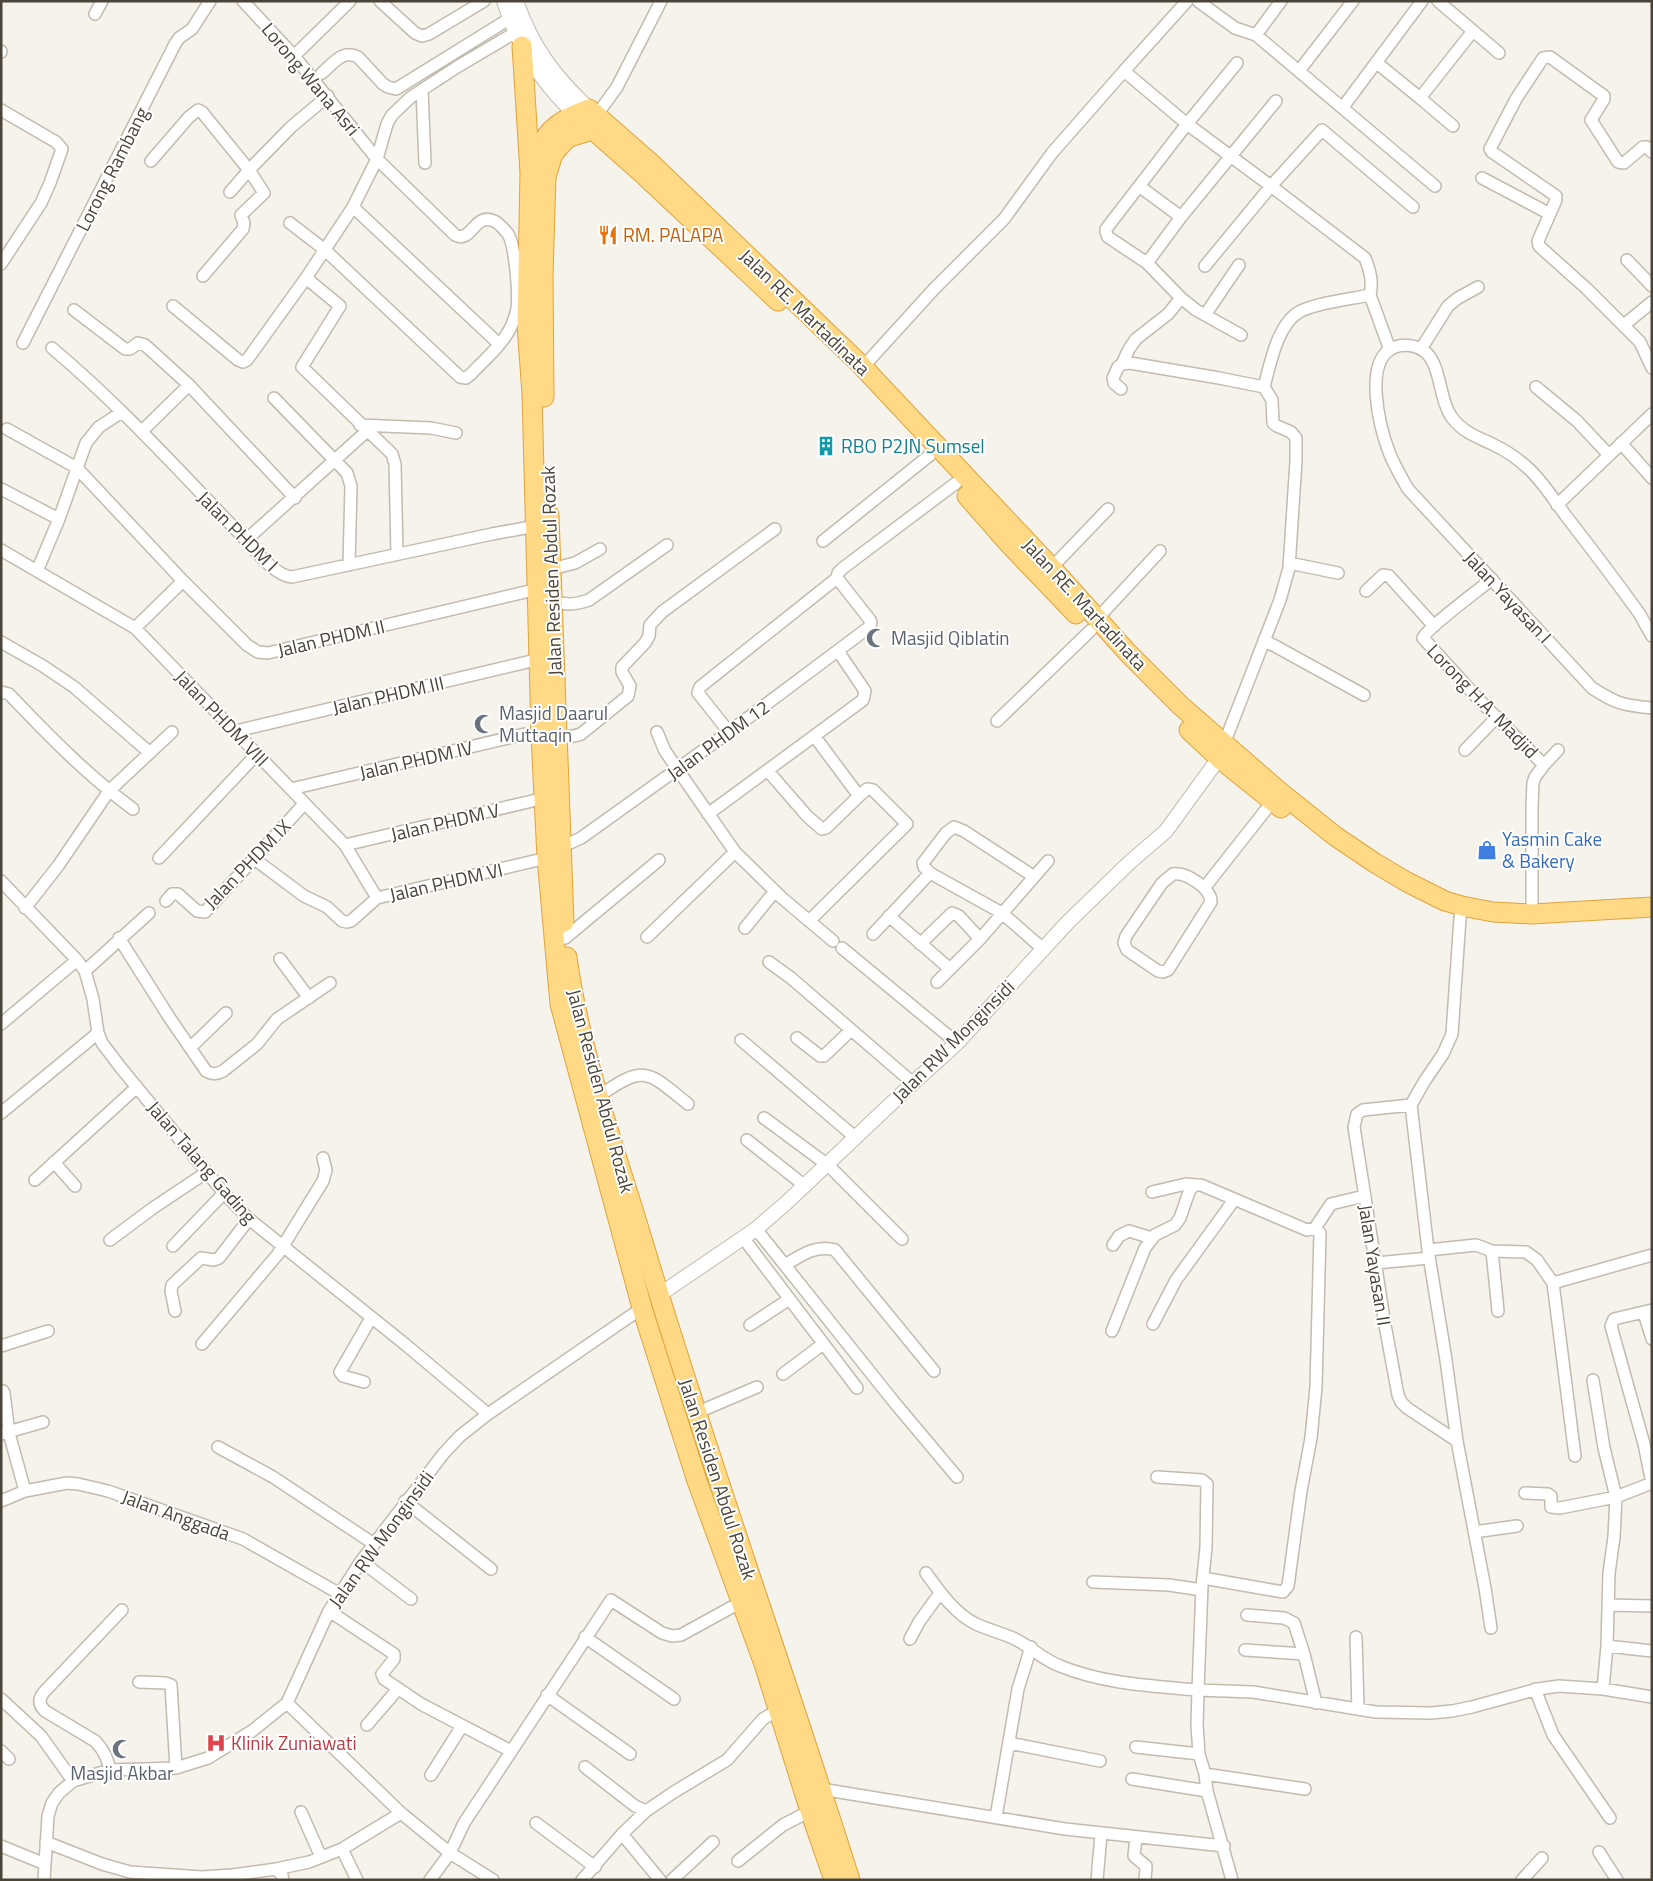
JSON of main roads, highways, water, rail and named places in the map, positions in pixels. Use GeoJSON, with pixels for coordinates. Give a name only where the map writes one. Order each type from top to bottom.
{"type":"FeatureCollection","features":[{"type":"Feature","properties":{"kind":"highway"},"geometry":{"type":"LineString","coordinates":[[519,39],[530,173]]}},
{"type":"Feature","properties":{"kind":"highway"},"geometry":{"type":"LineString","coordinates":[[530,173],[537,151],[548,133],[564,118],[591,119]]}},
{"type":"Feature","properties":{"kind":"highway","name":"Jalan Residen Abdul Rozak"},"geometry":{"type":"LineString","coordinates":[[591,119],[560,144],[553,154],[545,182],[544,396],[552,601],[549,736],[545,798],[547,858],[560,1004],[642,1308],[697,1481],[764,1664],[810,1811],[834,1880]]}},
{"type":"Feature","properties":{"kind":"highway","name":"Jalan RE. Martadinata"},"geometry":{"type":"LineString","coordinates":[[591,119],[654,166],[763,279],[863,367],[906,422],[1050,566],[1094,624]]}},
{"type":"Feature","properties":{"kind":"highway","name":"Jalan Residen Abdul Rozak"},"geometry":{"type":"LineString","coordinates":[[530,173],[522,312],[532,394],[540,659],[562,843],[565,938],[579,1028],[696,1413],[790,1692],[850,1880]]}},
{"type":"Feature","properties":{"kind":"highway"},"geometry":{"type":"LineString","coordinates":[[763,279],[853,372],[906,422],[930,454],[1010,545],[1094,624],[1173,714],[1222,751],[1356,861],[1407,894],[1446,914],[1461,912],[1532,914],[1652,907]]}},
{"type":"Feature","properties":{"kind":"highway"},"geometry":{"type":"LineString","coordinates":[[1222,751],[1272,802],[1303,817]]}},
{"type":"Feature","properties":{"kind":"highway"},"geometry":{"type":"LineString","coordinates":[[1461,912],[1483,923],[1533,926],[1652,919]]}},
{"type":"Feature","properties":{"kind":"place","name":"RM. PALAPA"},"geometry":{"type":"Point","coordinates":[608,235]}},
{"type":"Feature","properties":{"kind":"place","name":"RBO P2JN Sumsel"},"geometry":{"type":"Point","coordinates":[826,446]}},
{"type":"Feature","properties":{"kind":"place","name":"Masjid Qiblatin"},"geometry":{"type":"Point","coordinates":[876,638]}},
{"type":"Feature","properties":{"kind":"place","name":"Masjid Daarul Muttaqin"},"geometry":{"type":"Point","coordinates":[484,724]}},
{"type":"Feature","properties":{"kind":"place","name":"Yasmin Cake & Bakery"},"geometry":{"type":"Point","coordinates":[1487,850]}},
{"type":"Feature","properties":{"kind":"place","name":"Klinik Zuniawati"},"geometry":{"type":"Point","coordinates":[216,1743]}},
{"type":"Feature","properties":{"kind":"place","name":"Masjid Akbar"},"geometry":{"type":"Point","coordinates":[122,1749]}}]}
